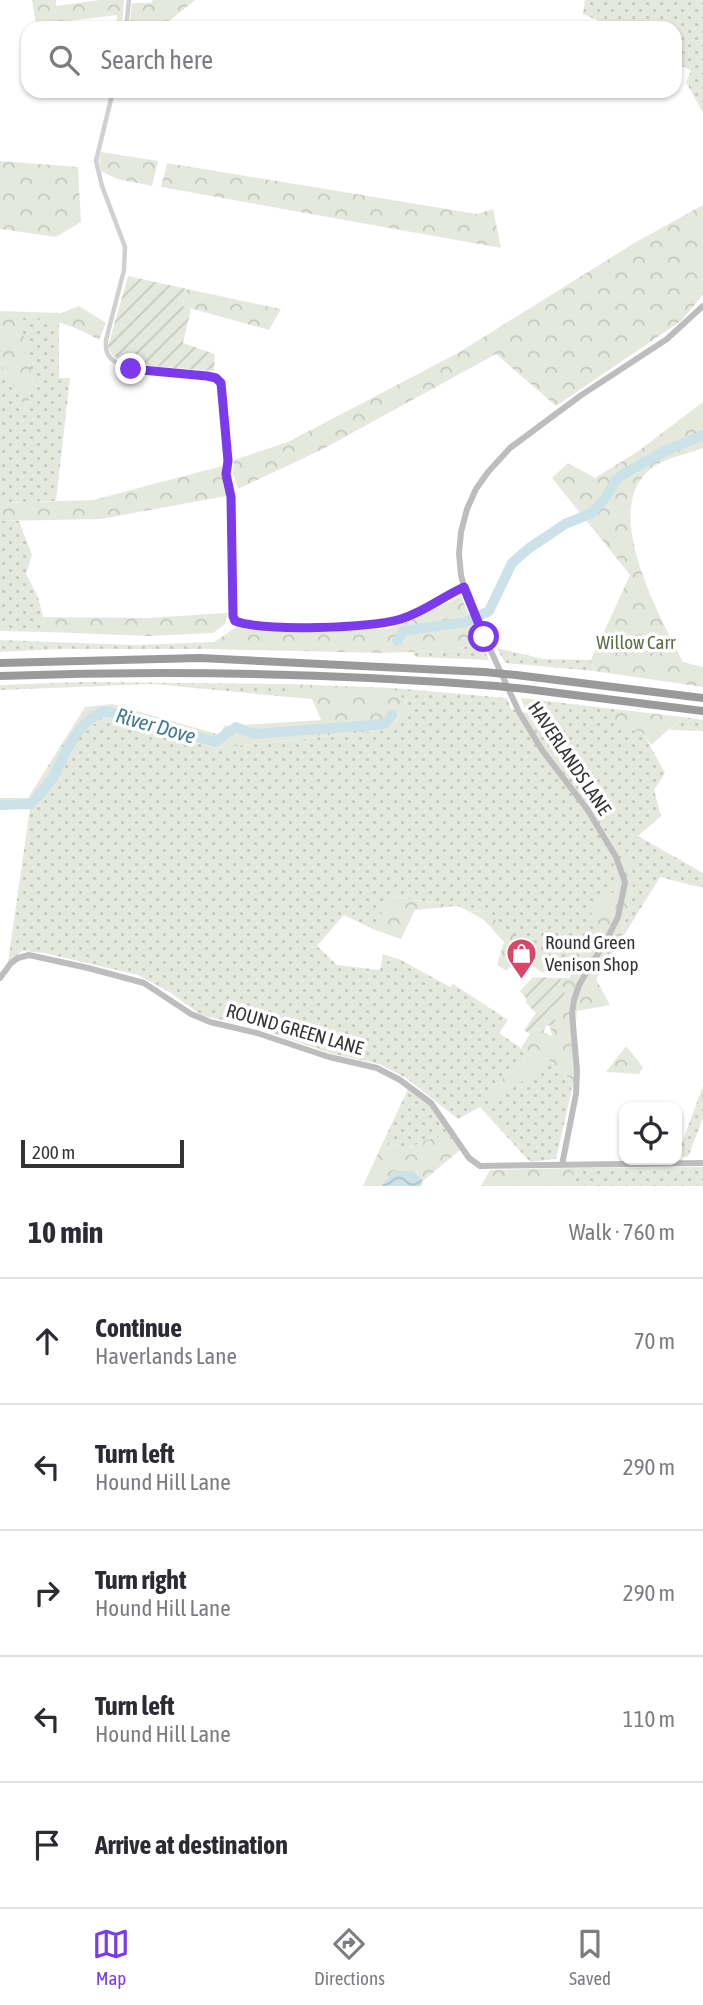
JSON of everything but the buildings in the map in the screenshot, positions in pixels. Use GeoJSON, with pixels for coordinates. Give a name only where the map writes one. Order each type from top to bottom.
{"type":"FeatureCollection","features":[{"type":"Feature","properties":{"kind":"highway"},"geometry":{"type":"LineString","coordinates":[[0,663],[200,658],[485,672],[703,698]]}},
{"type":"Feature","properties":{"kind":"highway"},"geometry":{"type":"LineString","coordinates":[[0,676],[88,673],[292,674],[496,686],[703,711]]}},
{"type":"Feature","properties":{"kind":"street"},"geometry":{"type":"LineString","coordinates":[[127,21],[129,0]]}},
{"type":"Feature","properties":{"kind":"street"},"geometry":{"type":"LineString","coordinates":[[111,98],[96,161],[102,186],[125,247],[124,270],[106,349],[118,364],[131,369],[207,376],[216,378],[221,383],[228,461],[226,474],[230,491],[233,620],[255,625],[381,624],[412,615],[464,587]]}},
{"type":"Feature","properties":{"kind":"street","name":"HAVERLANDS LANE"},"geometry":{"type":"LineString","coordinates":[[562,1165],[576,1094],[577,1071],[572,1013],[574,1000],[579,985],[618,917],[625,882],[616,857],[587,809],[542,750],[519,712],[472,612],[464,587],[459,554],[463,524],[470,499],[488,472],[510,449],[557,412],[667,339],[703,306]]}},
{"type":"Feature","properties":{"kind":"street","name":"ROUND GREEN LANE"},"geometry":{"type":"LineString","coordinates":[[0,978],[15,960],[29,955],[136,980],[154,988],[201,1019],[257,1033],[329,1058],[384,1071],[431,1103],[474,1164],[562,1165]]}},
{"type":"Feature","properties":{"kind":"street"},"geometry":{"type":"LineString","coordinates":[[562,1165],[703,1163]]}},
{"type":"Feature","properties":{"kind":"green space"},"geometry":{"type":"Polygon","coordinates":[[[32,0],[56,0],[56,6],[100,0],[124,0],[122,21],[117,21],[117,15],[68,21],[35,21],[32,0]]]}},
{"type":"Feature","properties":{"kind":"green space"},"geometry":{"type":"Polygon","coordinates":[[[153,0],[195,0],[170,21],[130,21],[132,3],[151,3],[153,0]]]}},
{"type":"Feature","properties":{"kind":"green space"},"geometry":{"type":"Polygon","coordinates":[[[585,0],[703,0],[703,113],[686,82],[691,71],[682,66],[682,21],[599,21],[583,14],[585,0]]]}},
{"type":"Feature","properties":{"kind":"green space"},"geometry":{"type":"Polygon","coordinates":[[[101,152],[158,161],[152,186],[117,179],[101,171],[101,152]]]}},
{"type":"Feature","properties":{"kind":"green space"},"geometry":{"type":"Polygon","coordinates":[[[0,161],[78,167],[81,222],[56,237],[0,229],[0,161]]]}},
{"type":"Feature","properties":{"kind":"green space"},"geometry":{"type":"Polygon","coordinates":[[[167,163],[477,214],[493,209],[501,248],[161,187],[167,163]]]}},
{"type":"Feature","properties":{"kind":"green space"},"geometry":{"type":"Polygon","coordinates":[[[703,205],[703,295],[681,321],[556,406],[496,354],[323,449],[238,489],[233,474],[234,460],[288,442],[458,353],[636,242],[703,205]]]}},
{"type":"Feature","properties":{"kind":"green space"},"geometry":{"type":"Polygon","coordinates":[[[128,276],[187,289],[182,306],[191,309],[183,343],[215,354],[214,371],[127,364],[112,355],[108,346],[128,276]]]}},
{"type":"Feature","properties":{"kind":"green space"},"geometry":{"type":"Polygon","coordinates":[[[187,289],[281,309],[269,330],[182,306],[187,289]]]}},
{"type":"Feature","properties":{"kind":"green space"},"geometry":{"type":"Polygon","coordinates":[[[79,306],[106,323],[99,340],[61,323],[20,318],[33,381],[27,410],[0,362],[0,311],[61,313],[79,306]]]}},
{"type":"Feature","properties":{"kind":"green space"},"geometry":{"type":"Polygon","coordinates":[[[19,318],[44,318],[59,322],[59,378],[70,378],[56,501],[0,503],[0,362],[27,409],[33,381],[19,318]]]}},
{"type":"Feature","properties":{"kind":"green space","name":"Willow Carr"},"geometry":{"type":"Polygon","coordinates":[[[703,402],[703,448],[652,468],[637,486],[631,509],[632,535],[649,591],[683,662],[703,667],[703,687],[594,671],[591,660],[630,575],[552,478],[568,463],[595,478],[637,452],[703,402]]]}},
{"type":"Feature","properties":{"kind":"green space"},"geometry":{"type":"Polygon","coordinates":[[[222,466],[226,496],[101,519],[0,521],[0,503],[93,500],[222,466]]]}},
{"type":"Feature","properties":{"kind":"green space"},"geometry":{"type":"Polygon","coordinates":[[[0,521],[19,521],[32,555],[26,574],[38,597],[47,632],[0,631],[0,521]]]}},
{"type":"Feature","properties":{"kind":"green space"},"geometry":{"type":"Polygon","coordinates":[[[461,596],[480,640],[458,650],[384,653],[204,649],[236,627],[256,630],[387,629],[461,596]]]}},
{"type":"Feature","properties":{"kind":"green space"},"geometry":{"type":"Polygon","coordinates":[[[228,613],[225,624],[213,633],[148,636],[47,632],[43,617],[147,618],[228,613]]]}},
{"type":"Feature","properties":{"kind":"green space"},"geometry":{"type":"Polygon","coordinates":[[[0,640],[134,645],[215,642],[204,649],[60,649],[0,652],[0,640]]]}},
{"type":"Feature","properties":{"kind":"green space"},"geometry":{"type":"Polygon","coordinates":[[[480,640],[489,660],[416,657],[412,652],[458,650],[480,640]]]}},
{"type":"Feature","properties":{"kind":"green space"},"geometry":{"type":"Polygon","coordinates":[[[497,648],[543,659],[591,660],[594,671],[505,663],[497,648]]]}},
{"type":"Feature","properties":{"kind":"green space"},"geometry":{"type":"Polygon","coordinates":[[[82,682],[289,684],[289,697],[153,684],[0,690],[0,685],[82,682]]]}},
{"type":"Feature","properties":{"kind":"green space"},"geometry":{"type":"Polygon","coordinates":[[[289,684],[393,688],[410,707],[386,730],[215,748],[108,718],[92,725],[79,738],[53,788],[30,808],[0,810],[0,798],[28,798],[85,707],[112,704],[220,735],[224,726],[321,720],[312,699],[289,697],[289,684]]]}},
{"type":"Feature","properties":{"kind":"green space"},"geometry":{"type":"Polygon","coordinates":[[[393,688],[507,698],[511,709],[527,713],[521,698],[614,709],[614,724],[643,733],[665,773],[654,790],[661,816],[638,836],[703,873],[703,888],[660,877],[621,940],[634,878],[625,850],[615,892],[602,929],[572,975],[541,972],[545,962],[524,955],[485,911],[470,912],[458,906],[389,896],[375,930],[344,915],[317,946],[337,965],[380,970],[383,954],[401,960],[450,987],[453,984],[508,1020],[499,1033],[531,1058],[489,1089],[546,1058],[565,1071],[572,1089],[556,1159],[530,1162],[480,1107],[458,1119],[406,1078],[379,1064],[332,1054],[249,1025],[202,1016],[171,993],[138,975],[44,953],[22,951],[8,962],[30,808],[53,788],[79,738],[92,725],[108,718],[215,748],[386,730],[410,707],[393,688]]]}},
{"type":"Feature","properties":{"kind":"green space"},"geometry":{"type":"Polygon","coordinates":[[[614,709],[683,717],[651,745],[643,733],[614,724],[614,709]]]}},
{"type":"Feature","properties":{"kind":"green space"},"geometry":{"type":"Polygon","coordinates":[[[683,717],[703,720],[703,731],[669,730],[683,717]]]}},
{"type":"Feature","properties":{"kind":"green space"},"geometry":{"type":"Polygon","coordinates":[[[625,848],[634,878],[621,940],[596,979],[610,1005],[577,1011],[575,1033],[579,1069],[572,1089],[565,1071],[546,1058],[540,1068],[489,1106],[489,1089],[531,1058],[521,1048],[530,1034],[536,1029],[552,1036],[547,1014],[550,1008],[561,1003],[565,993],[559,985],[561,978],[569,978],[602,929],[591,913],[605,894],[615,892],[625,848]]]}},
{"type":"Feature","properties":{"kind":"green space"},"geometry":{"type":"Polygon","coordinates":[[[388,896],[458,906],[415,910],[401,939],[375,930],[388,896]]]}},
{"type":"Feature","properties":{"kind":"green space"},"geometry":{"type":"Polygon","coordinates":[[[485,911],[518,939],[524,955],[545,962],[541,972],[519,955],[507,971],[497,965],[504,942],[484,920],[470,912],[485,911]]]}},
{"type":"Feature","properties":{"kind":"green space"},"geometry":{"type":"Polygon","coordinates":[[[533,977],[561,978],[559,985],[565,993],[561,1003],[550,1008],[547,1014],[555,1017],[554,1029],[552,1025],[546,1026],[543,1034],[536,1029],[530,1034],[524,1030],[536,1013],[526,1003],[526,998],[520,991],[533,977]]]}},
{"type":"Feature","properties":{"kind":"green space"},"geometry":{"type":"Polygon","coordinates":[[[626,1046],[643,1067],[639,1074],[606,1072],[626,1046]]]}},
{"type":"Feature","properties":{"kind":"green space"},"geometry":{"type":"Polygon","coordinates":[[[703,1086],[703,1118],[688,1157],[682,1156],[682,1143],[703,1086]]]}},
{"type":"Feature","properties":{"kind":"green space"},"geometry":{"type":"Polygon","coordinates":[[[408,1089],[428,1104],[460,1150],[436,1136],[404,1150],[384,1140],[408,1089]]]}},
{"type":"Feature","properties":{"kind":"green space"},"geometry":{"type":"Polygon","coordinates":[[[436,1136],[460,1150],[423,1181],[413,1171],[394,1171],[381,1186],[363,1186],[384,1140],[404,1150],[436,1136]]]}},
{"type":"Feature","properties":{"kind":"green space"},"geometry":{"type":"Polygon","coordinates":[[[703,1167],[703,1186],[575,1186],[573,1168],[703,1167]]]}},
{"type":"Feature","properties":{"kind":"green space"},"geometry":{"type":"Polygon","coordinates":[[[573,1168],[575,1186],[481,1186],[490,1170],[573,1168]]]}},
{"type":"Feature","properties":{"kind":"water"},"geometry":{"type":"Polygon","coordinates":[[[394,1171],[413,1171],[423,1181],[421,1186],[381,1186],[394,1171]]]}},
{"type":"Feature","properties":{"kind":"waterway","name":"River Dove"},"geometry":{"type":"LineString","coordinates":[[397,641],[403,631],[466,622],[489,611],[512,563],[528,549],[565,524],[592,513],[615,481],[625,473],[667,450],[703,435]]}},
{"type":"Feature","properties":{"kind":"waterway","name":"River Dove"},"geometry":{"type":"LineString","coordinates":[[0,805],[31,804],[49,783],[78,732],[94,716],[105,711],[215,742],[236,727],[253,734],[385,724],[392,715]]}},
{"type":"Feature","properties":{"kind":"place","name":"Round Green Venison Shop"},"geometry":{"type":"Point","coordinates":[522,980]}},
{"type":"Feature","properties":{"kind":"route"},"geometry":{"type":"LineString","coordinates":[[131,369],[207,376],[216,378],[221,383],[228,461],[226,474],[231,497],[233,620],[255,625],[381,624],[412,615],[464,587],[484,637]]}}]}
